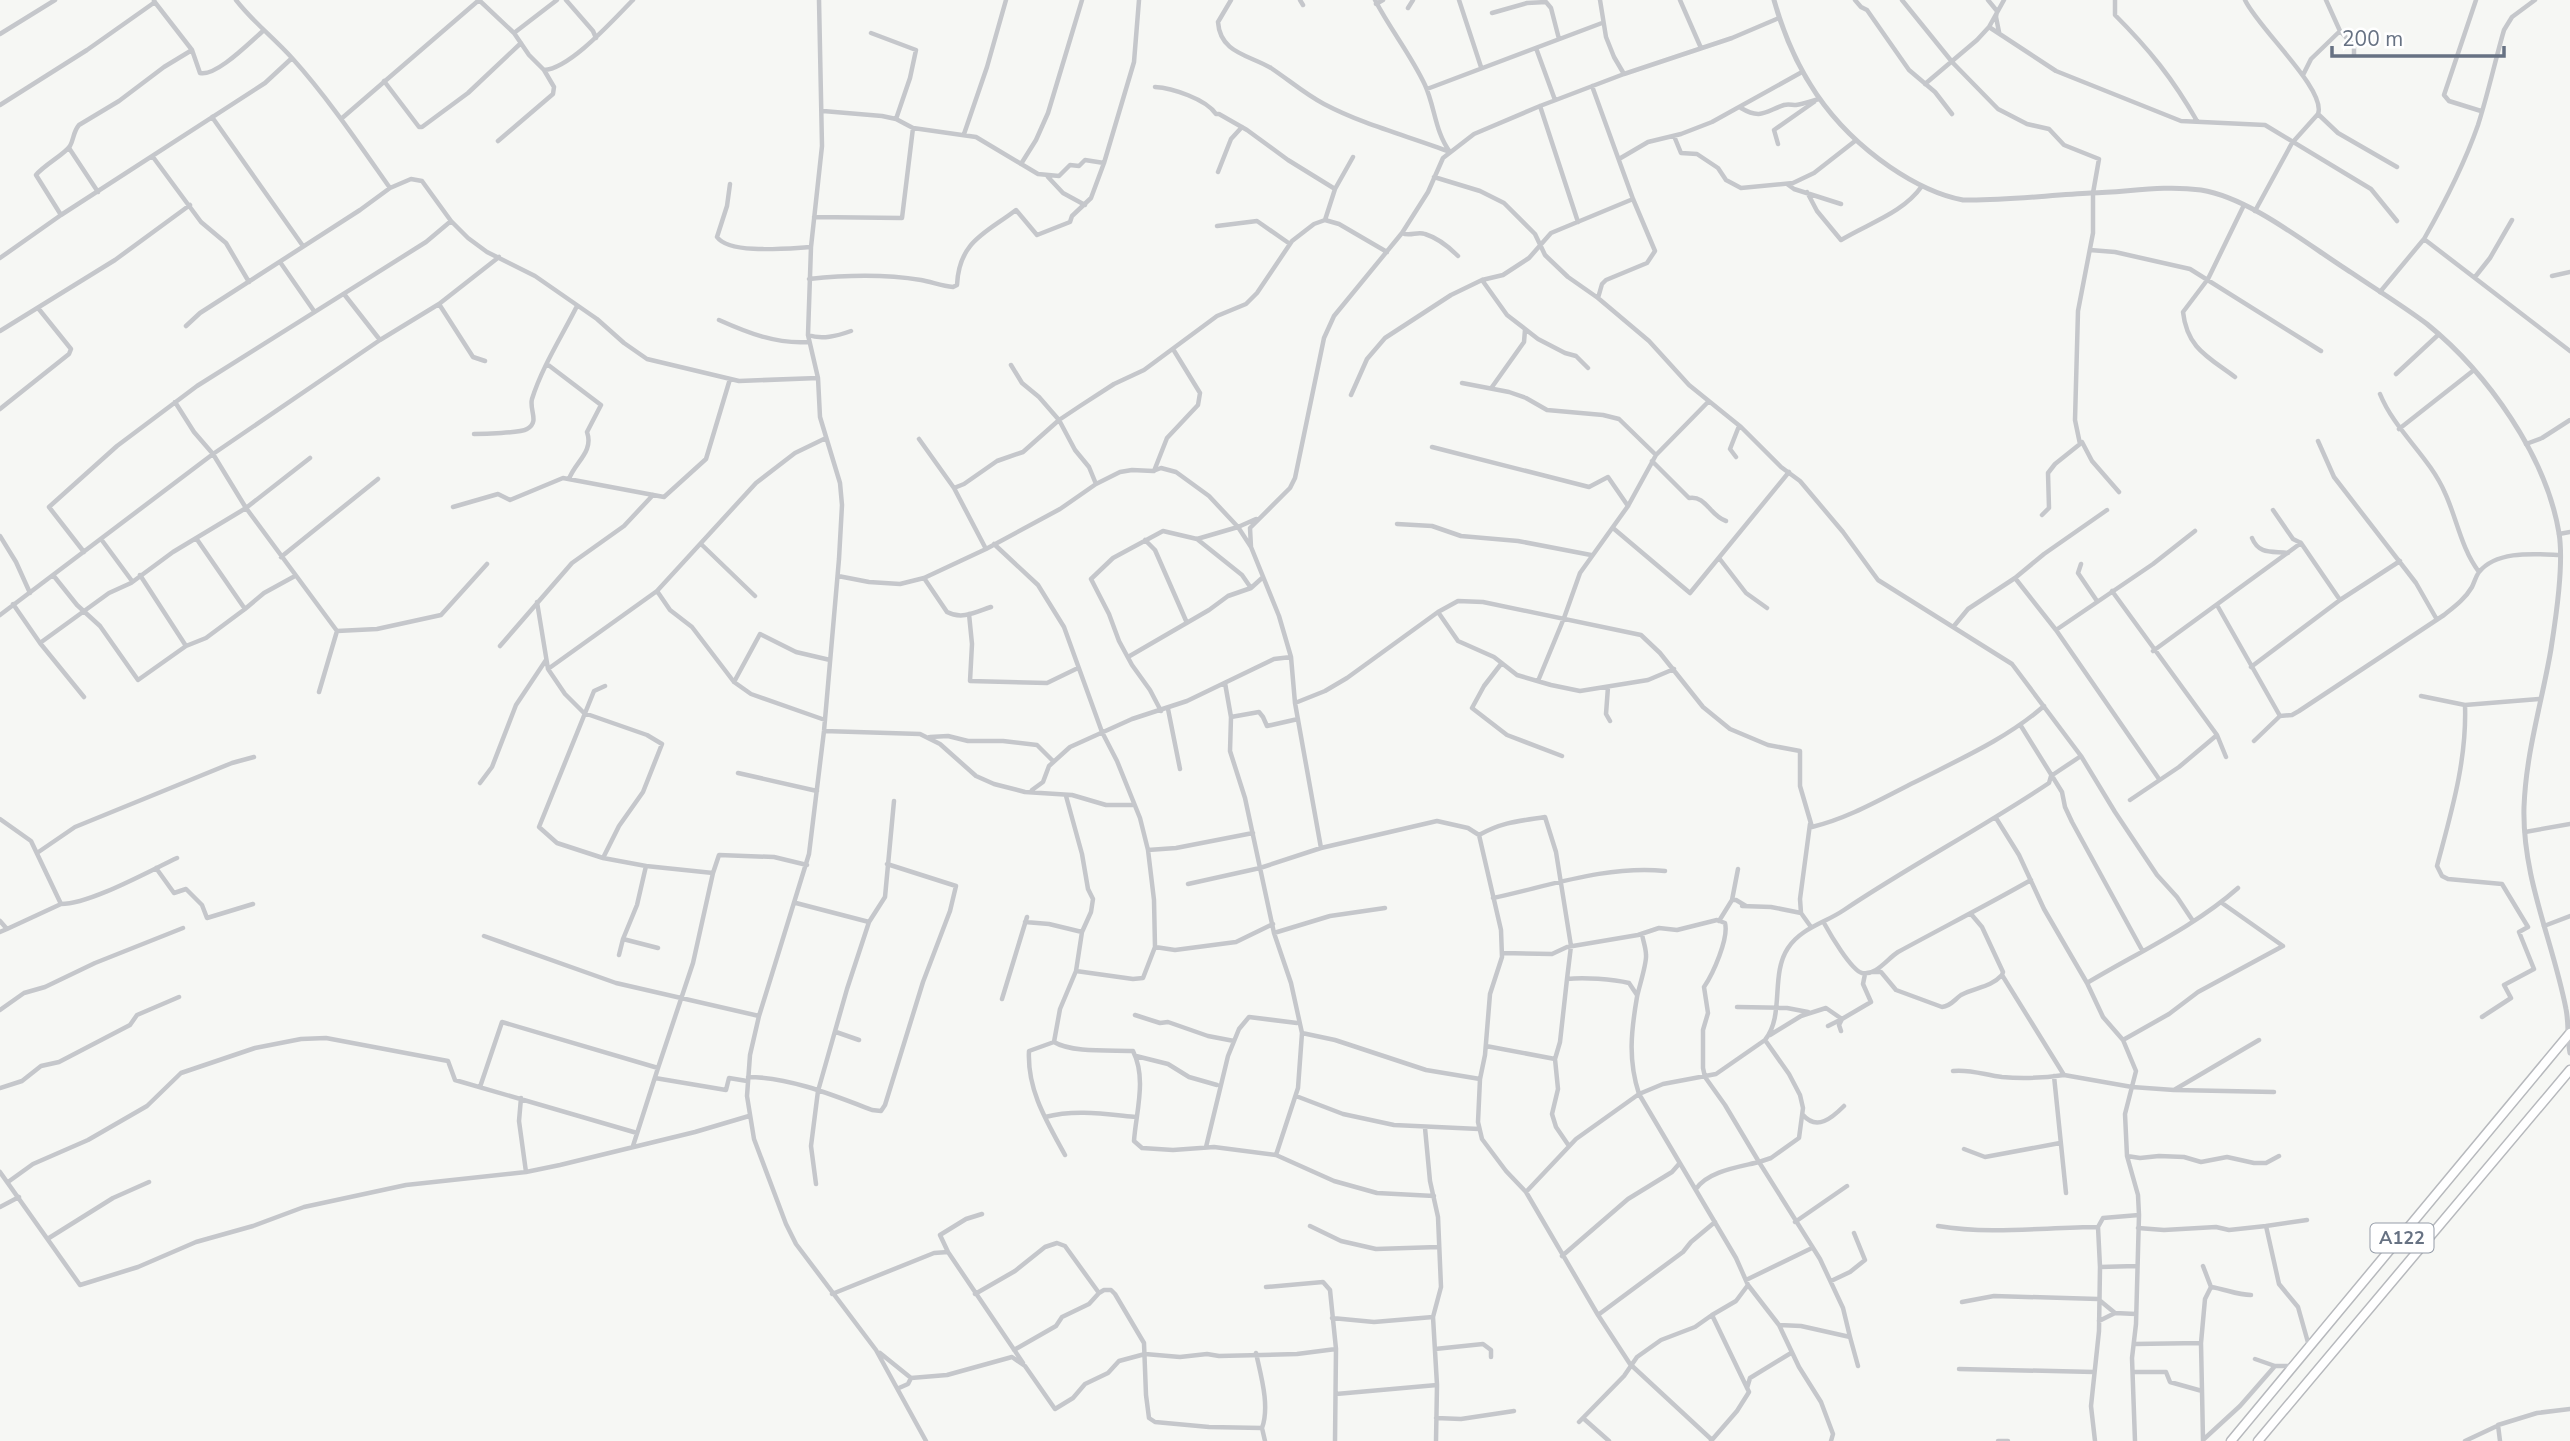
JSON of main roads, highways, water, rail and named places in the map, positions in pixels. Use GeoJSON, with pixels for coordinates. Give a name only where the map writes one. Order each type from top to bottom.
{"type":"FeatureCollection","features":[{"type":"Feature","properties":{"kind":"highway","name":"A122"},"geometry":{"type":"LineString","coordinates":[[2231,1441],[2568,1035]]}},
{"type":"Feature","properties":{"kind":"highway","name":"A122"},"geometry":{"type":"LineString","coordinates":[[2258,1441],[2570,1070]]}}]}
